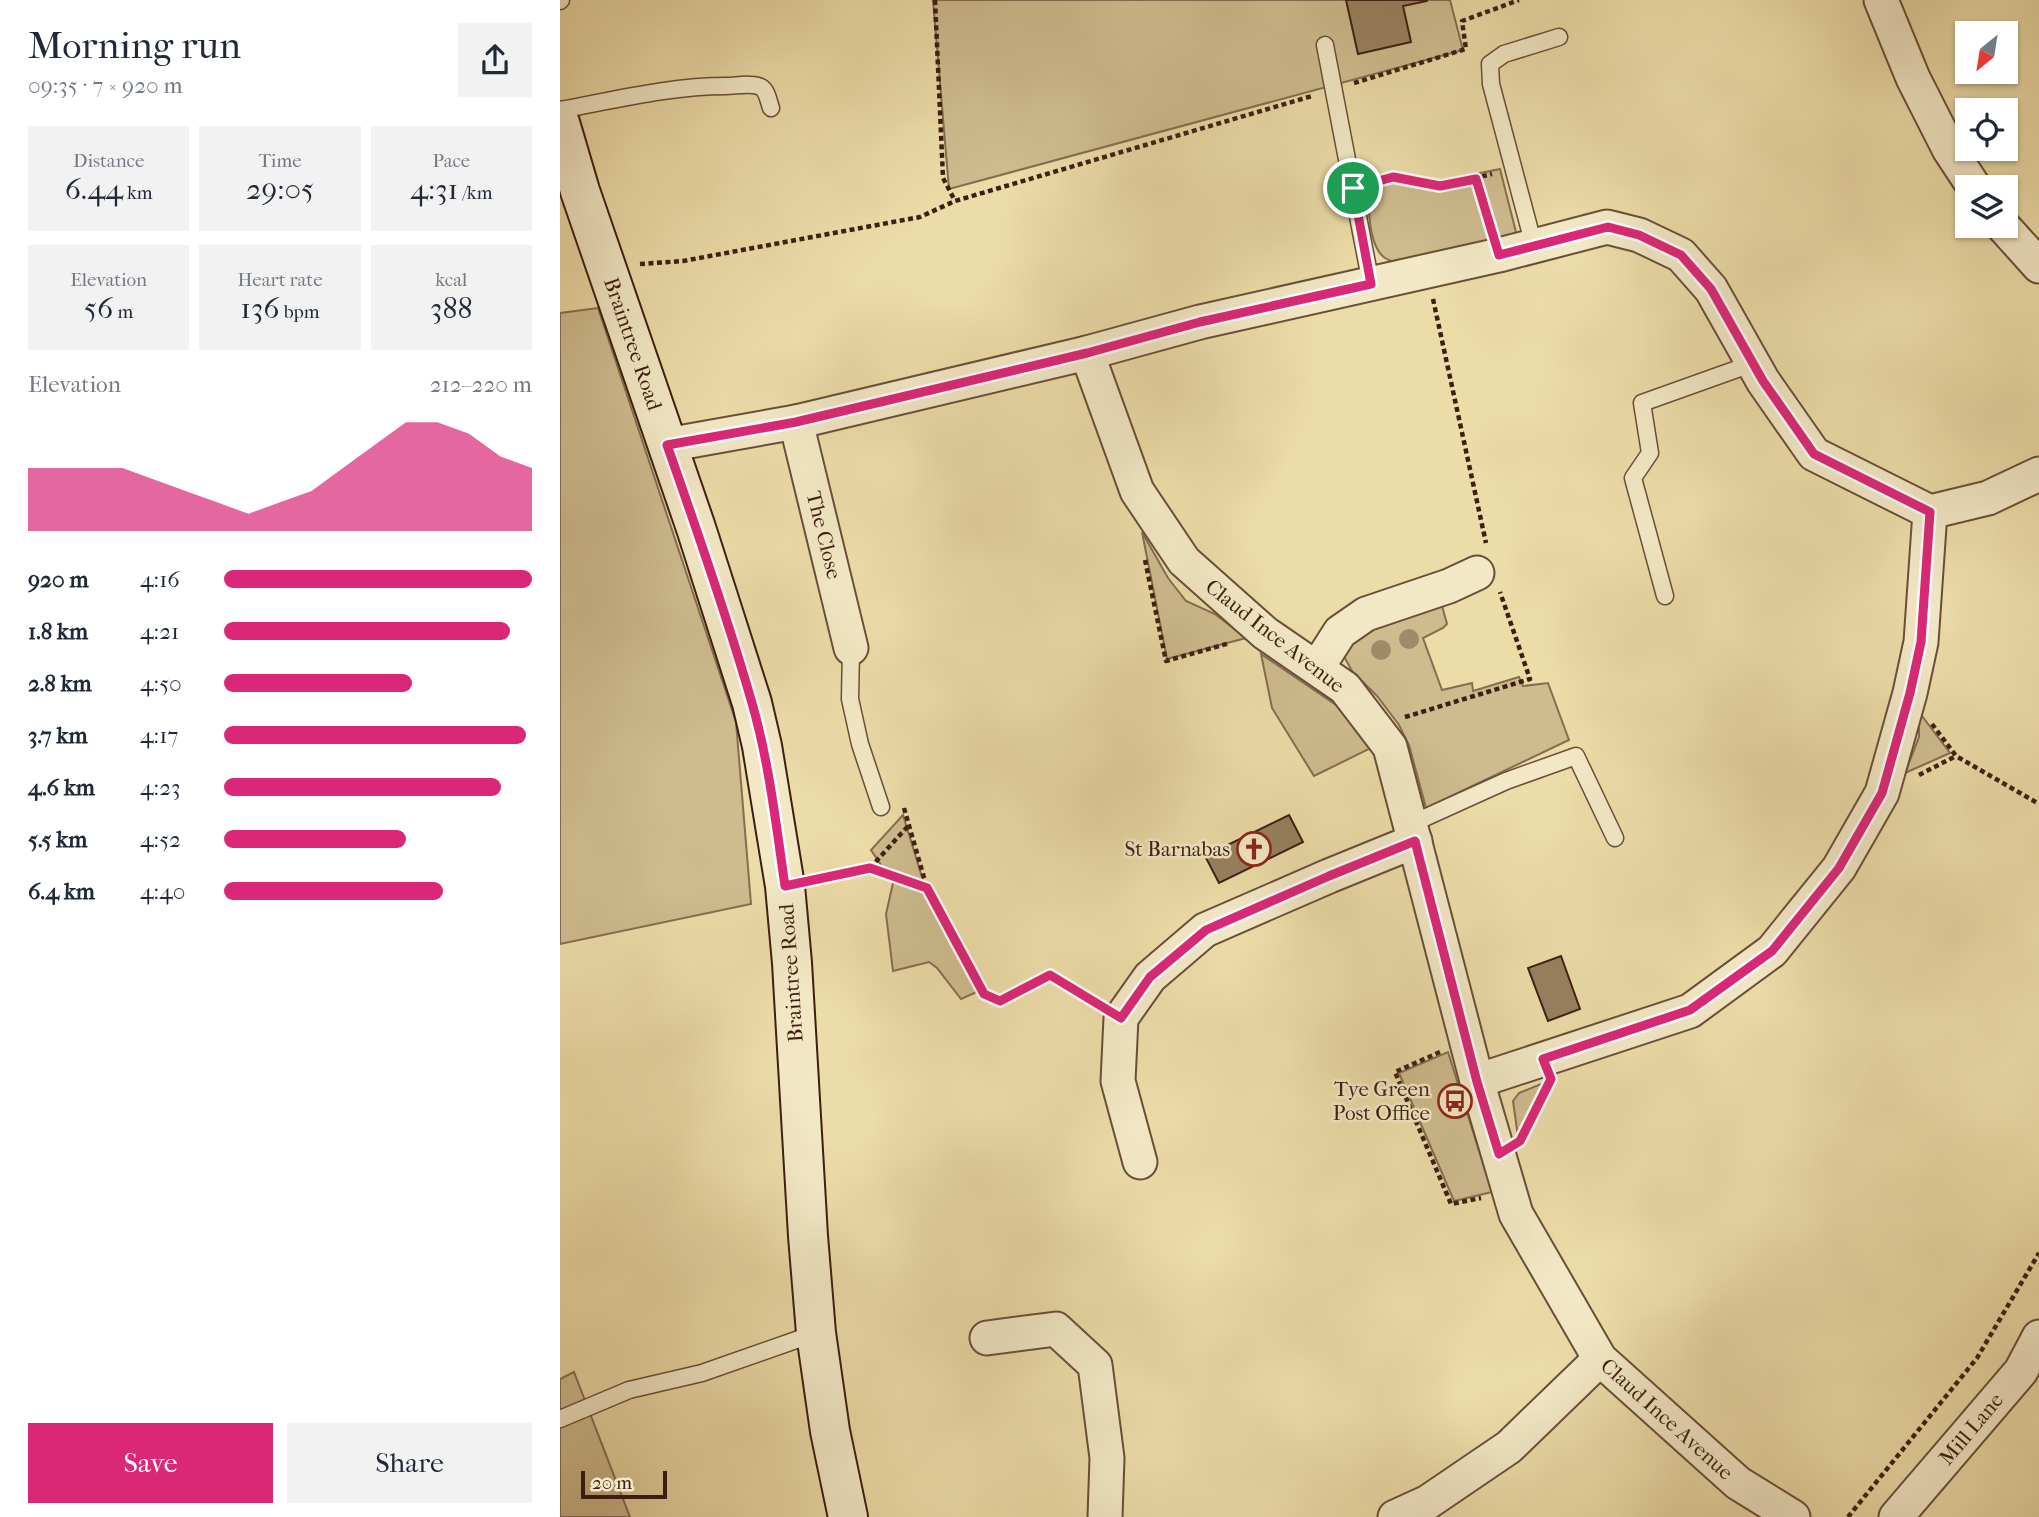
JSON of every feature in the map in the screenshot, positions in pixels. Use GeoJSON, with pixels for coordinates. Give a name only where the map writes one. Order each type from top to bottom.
{"type":"FeatureCollection","features":[{"type":"Feature","properties":{"kind":"main road","name":"Braintree Road"},"geometry":{"type":"LineString","coordinates":[[560,123],[580,191],[696,528],[752,703],[772,796],[785,886],[792,963],[816,1333],[830,1431],[848,1517]]}},
{"type":"Feature","properties":{"kind":"street"},"geometry":{"type":"LineString","coordinates":[[1881,0],[1913,78],[1949,149],[1966,175]]}},
{"type":"Feature","properties":{"kind":"street"},"geometry":{"type":"LineString","coordinates":[[667,445],[796,422],[1087,353],[1200,322],[1499,255],[1608,227],[1639,235],[1681,255],[1711,289],[1763,381],[1814,454],[1930,512],[1988,498],[2039,474]]}},
{"type":"Feature","properties":{"kind":"street"},"geometry":{"type":"LineString","coordinates":[[2014,238],[2039,267]]}},
{"type":"Feature","properties":{"kind":"street","name":"Claud Ince Avenue"},"geometry":{"type":"LineString","coordinates":[[1087,353],[1137,491],[1184,562],[1265,633],[1345,688],[1390,747],[1477,1082],[1516,1214],[1600,1359],[1738,1483],[1793,1517]]}},
{"type":"Feature","properties":{"kind":"street","name":"The Close"},"geometry":{"type":"LineString","coordinates":[[796,422],[851,648]]}},
{"type":"Feature","properties":{"kind":"street"},"geometry":{"type":"LineString","coordinates":[[1477,1082],[1690,1010],[1772,951],[1839,868],[1882,793],[1910,693],[1921,642],[1930,512]]}},
{"type":"Feature","properties":{"kind":"street"},"geometry":{"type":"LineString","coordinates":[[1317,668],[1340,632],[1366,614],[1488,570]]}},
{"type":"Feature","properties":{"kind":"street"},"geometry":{"type":"LineString","coordinates":[[1140,1162],[1118,1081],[1121,1018],[1150,977],[1206,930],[1329,876],[1413,832]]}},
{"type":"Feature","properties":{"kind":"street"},"geometry":{"type":"LineString","coordinates":[[987,1338],[1056,1329],[1095,1365],[1107,1458],[1104,1517]]}},
{"type":"Feature","properties":{"kind":"street","name":"Mill Lane"},"geometry":{"type":"LineString","coordinates":[[1896,1517],[2021,1371],[2039,1337]]}},
{"type":"Feature","properties":{"kind":"street"},"geometry":{"type":"LineString","coordinates":[[1395,1517],[1428,1502],[1508,1447],[1600,1359]]}},
{"type":"Feature","properties":{"kind":"lane"},"geometry":{"type":"LineString","coordinates":[[1534,246],[1491,84],[1490,64],[1504,54],[1559,37]]}},
{"type":"Feature","properties":{"kind":"lane"},"geometry":{"type":"LineString","coordinates":[[1325,45],[1371,284]]}},
{"type":"Feature","properties":{"kind":"lane"},"geometry":{"type":"LineString","coordinates":[[560,110],[651,92],[739,85],[759,86],[765,90],[771,108]]}},
{"type":"Feature","properties":{"kind":"lane"},"geometry":{"type":"LineString","coordinates":[[1664,596],[1633,478],[1650,453],[1642,403],[1754,363]]}},
{"type":"Feature","properties":{"kind":"lane"},"geometry":{"type":"LineString","coordinates":[[851,648],[850,699],[860,744],[881,807]]}},
{"type":"Feature","properties":{"kind":"lane"},"geometry":{"type":"LineString","coordinates":[[1413,832],[1506,781],[1576,756],[1615,838]]}},
{"type":"Feature","properties":{"kind":"lane"},"geometry":{"type":"LineString","coordinates":[[560,1419],[629,1390],[702,1373],[816,1333]]}},
{"type":"Feature","properties":{"kind":"path"},"geometry":{"type":"LineString","coordinates":[[935,0],[943,178],[956,201]]}},
{"type":"Feature","properties":{"kind":"path"},"geometry":{"type":"LineString","coordinates":[[607,266],[683,261],[920,217],[956,201],[1466,50],[1462,21],[1518,0]]}},
{"type":"Feature","properties":{"kind":"path"},"geometry":{"type":"LineString","coordinates":[[1353,188],[1393,177],[1440,186],[1513,168]]}},
{"type":"Feature","properties":{"kind":"path"},"geometry":{"type":"LineString","coordinates":[[1476,179],[1499,255]]}},
{"type":"Feature","properties":{"kind":"path"},"geometry":{"type":"LineString","coordinates":[[1374,726],[1530,679],[1488,570],[1427,271]]}},
{"type":"Feature","properties":{"kind":"path"},"geometry":{"type":"LineString","coordinates":[[1151,513],[1139,531],[1166,661],[1265,633]]}},
{"type":"Feature","properties":{"kind":"path"},"geometry":{"type":"LineString","coordinates":[[1910,693],[1956,756],[2039,804]]}},
{"type":"Feature","properties":{"kind":"path"},"geometry":{"type":"LineString","coordinates":[[901,798],[927,888],[984,994],[1000,1001],[1050,975],[1121,1018]]}},
{"type":"Feature","properties":{"kind":"path"},"geometry":{"type":"LineString","coordinates":[[870,868],[909,825]]}},
{"type":"Feature","properties":{"kind":"path"},"geometry":{"type":"LineString","coordinates":[[785,886],[870,868],[927,888]]}},
{"type":"Feature","properties":{"kind":"path"},"geometry":{"type":"LineString","coordinates":[[1467,1040],[1395,1072],[1451,1204],[1509,1192]]}},
{"type":"Feature","properties":{"kind":"path"},"geometry":{"type":"LineString","coordinates":[[1499,1154],[1520,1141],[1551,1079],[1543,1059]]}},
{"type":"Feature","properties":{"kind":"path"},"geometry":{"type":"LineString","coordinates":[[1848,1517],[1977,1357],[2039,1254]]}},
{"type":"Feature","properties":{"kind":"shaded area"},"geometry":{"type":"Polygon","coordinates":[[[933,0],[1450,0],[1463,50],[949,189],[933,0]]]}},
{"type":"Feature","properties":{"kind":"shaded area"},"geometry":{"type":"Polygon","coordinates":[[[1500,169],[1517,236],[1396,263],[1379,252],[1370,223],[1367,182],[1392,175],[1437,182],[1500,169]]]}},
{"type":"Feature","properties":{"kind":"shaded area"},"geometry":{"type":"Polygon","coordinates":[[[598,308],[736,722],[751,904],[560,944],[560,313],[598,308]]]}},
{"type":"Feature","properties":{"kind":"shaded area"},"geometry":{"type":"Polygon","coordinates":[[[1142,532],[1168,578],[1186,601],[1215,614],[1246,638],[1167,659],[1142,532]]]}},
{"type":"Feature","properties":{"kind":"shaded area"},"geometry":{"type":"Polygon","coordinates":[[[1441,602],[1447,624],[1423,638],[1442,690],[1472,683],[1473,691],[1519,677],[1523,686],[1548,683],[1569,740],[1426,808],[1409,745],[1399,725],[1377,696],[1352,671],[1342,653],[1349,636],[1441,602]]]}},
{"type":"Feature","properties":{"kind":"shaded area"},"geometry":{"type":"Polygon","coordinates":[[[1261,654],[1339,707],[1371,748],[1314,776],[1272,708],[1261,654]]]}},
{"type":"Feature","properties":{"kind":"shaded area"},"geometry":{"type":"Polygon","coordinates":[[[1919,712],[1950,753],[1905,773],[1919,737],[1919,712]]]}},
{"type":"Feature","properties":{"kind":"shaded area"},"geometry":{"type":"Polygon","coordinates":[[[903,815],[926,890],[979,991],[961,999],[937,968],[929,962],[893,971],[886,914],[893,883],[871,850],[903,815]]]}},
{"type":"Feature","properties":{"kind":"shaded area"},"geometry":{"type":"Polygon","coordinates":[[[1448,1052],[1492,1192],[1454,1201],[1399,1073],[1448,1052]]]}},
{"type":"Feature","properties":{"kind":"shaded area"},"geometry":{"type":"Polygon","coordinates":[[[1546,1082],[1518,1137],[1513,1101],[1519,1093],[1546,1082]]]}},
{"type":"Feature","properties":{"kind":"shaded area"},"geometry":{"type":"Polygon","coordinates":[[[574,1372],[630,1517],[560,1517],[560,1379],[574,1372]]]}},
{"type":"Feature","properties":{"kind":"building"},"geometry":{"type":"Polygon","coordinates":[[[1346,0],[1427,1],[1403,6],[1411,42],[1358,54],[1346,0]]]}},
{"type":"Feature","properties":{"kind":"building","name":"St Barnabas"},"geometry":{"type":"Polygon","coordinates":[[[1289,815],[1303,842],[1219,883],[1205,856],[1289,815]]]}},
{"type":"Feature","properties":{"kind":"building"},"geometry":{"type":"Polygon","coordinates":[[[1561,956],[1580,1009],[1548,1021],[1528,968],[1561,956]]]}},
{"type":"Feature","properties":{"kind":"place","name":"St Barnabas"},"geometry":{"type":"Point","coordinates":[1254,849]}},
{"type":"Feature","properties":{"kind":"place","name":"Tye Green Post Office"},"geometry":{"type":"Point","coordinates":[1455,1101]}},
{"type":"Feature","properties":{"kind":"route"},"geometry":{"type":"LineString","coordinates":[[1393,177],[1440,186],[1476,179],[1499,255],[1608,227],[1639,235],[1681,255],[1711,289],[1763,381],[1814,454],[1930,512],[1921,642],[1910,693],[1882,793],[1839,868],[1772,951],[1690,1010],[1543,1059],[1551,1079],[1520,1141],[1499,1154],[1477,1082],[1415,841],[1206,930],[1150,977],[1121,1018],[1050,975],[1000,1001],[984,994],[927,888],[870,868],[785,886],[772,796],[752,703],[667,445],[796,422],[1087,353],[1200,322],[1371,284],[1353,188],[1393,177]]}}]}
